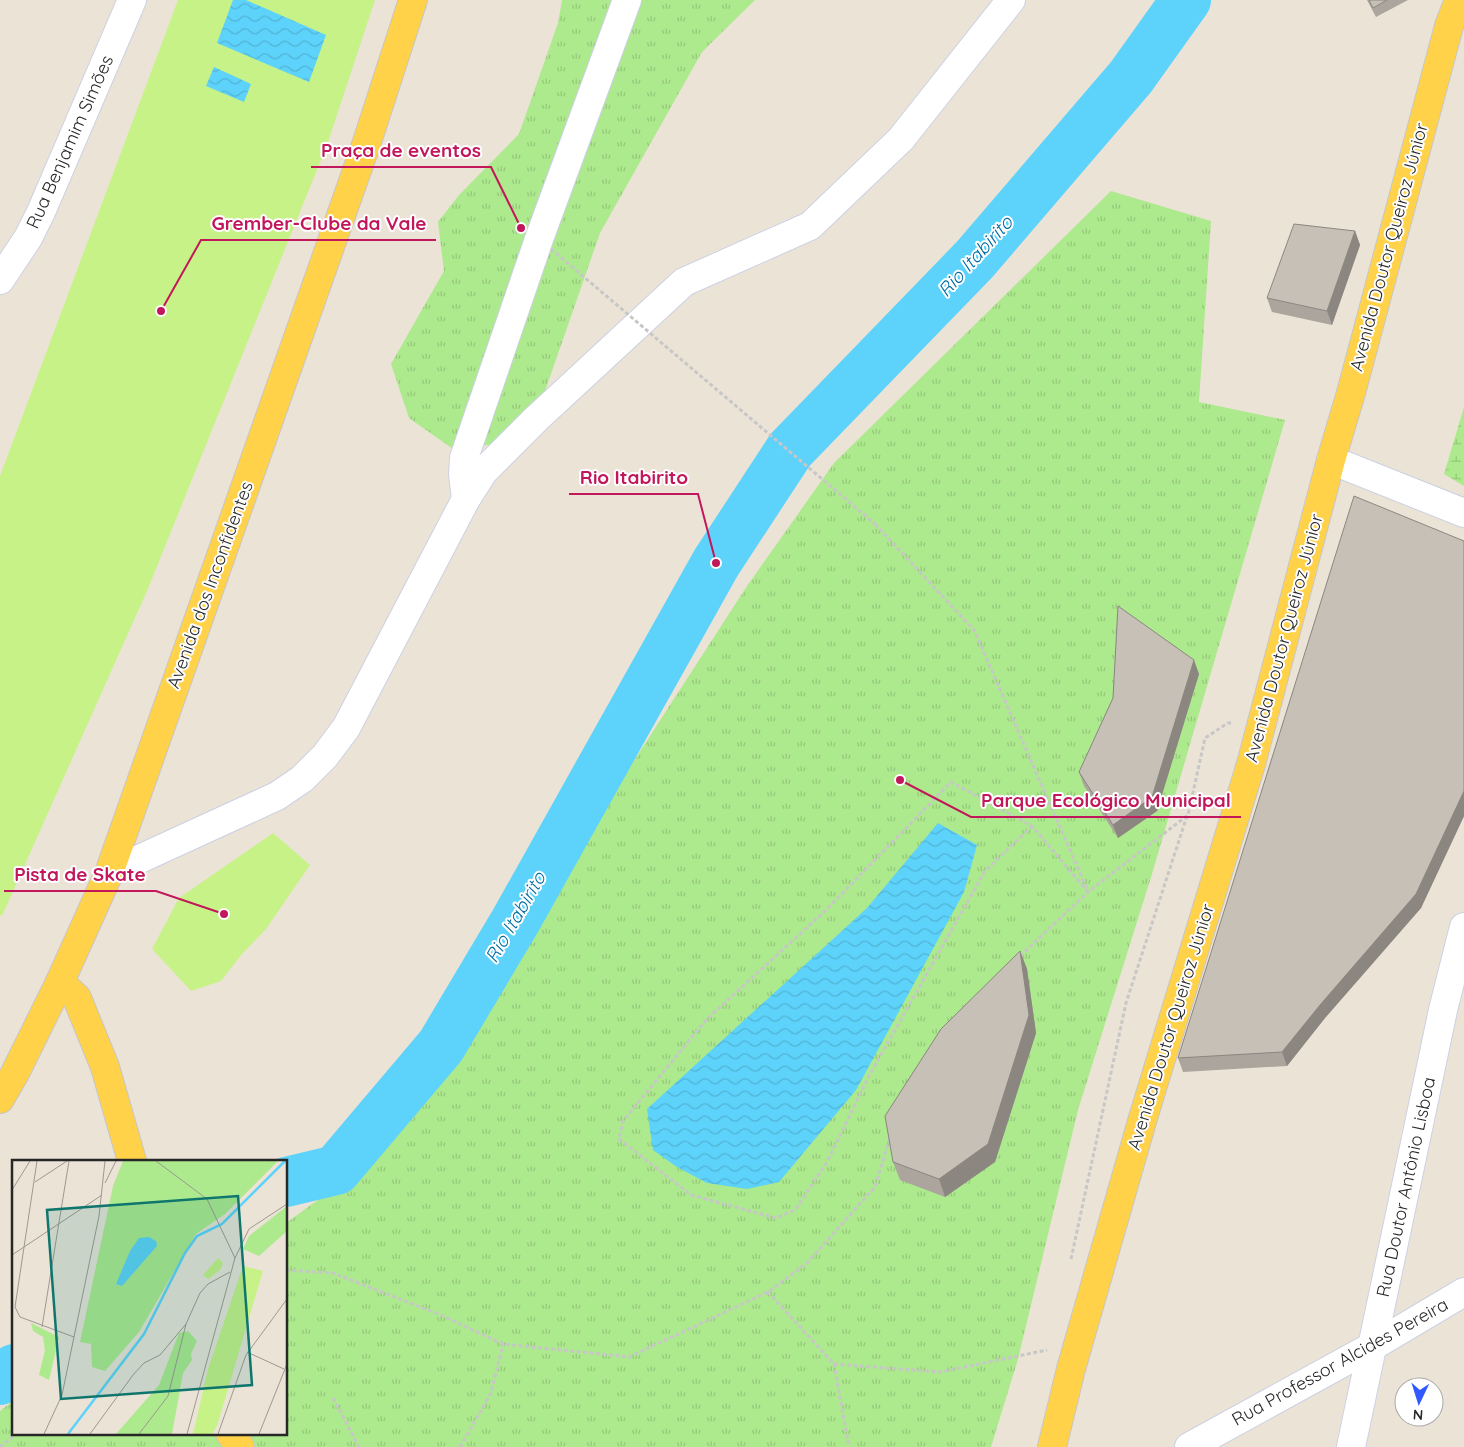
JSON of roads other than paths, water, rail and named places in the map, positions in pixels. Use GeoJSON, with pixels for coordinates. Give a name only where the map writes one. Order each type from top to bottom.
{"type":"FeatureCollection","features":[{"type":"Feature","properties":{"kind":"main road","name":"Avenida dos Inconfidentes"},"geometry":{"type":"LineString","coordinates":[[0,1099],[60,982],[109,873],[368,142],[413,0]]}},
{"type":"Feature","properties":{"kind":"main road","name":"Avenida Doutor Queiroz Júnior"},"geometry":{"type":"LineString","coordinates":[[1052,1447],[1071,1369],[1143,1118],[1251,764],[1331,460],[1449,26],[1460,0]]}},
{"type":"Feature","properties":{"kind":"main road"},"geometry":{"type":"LineString","coordinates":[[60,982],[77,998],[105,1067],[132,1160]]}},
{"type":"Feature","properties":{"kind":"main road"},"geometry":{"type":"LineString","coordinates":[[231,1434],[240,1447]]}},
{"type":"Feature","properties":{"kind":"street","name":"Rua Benjamim Simões"},"geometry":{"type":"LineString","coordinates":[[5,263],[41,212],[132,0]]}},
{"type":"Feature","properties":{"kind":"street"},"geometry":{"type":"LineString","coordinates":[[466,499],[463,474],[464,458],[539,239],[627,0]]}},
{"type":"Feature","properties":{"kind":"street"},"geometry":{"type":"LineString","coordinates":[[109,873],[277,796],[302,779],[326,756],[346,728],[466,499],[484,471],[536,419],[684,282],[810,226],[902,139],[1011,0]]}},
{"type":"Feature","properties":{"kind":"street"},"geometry":{"type":"LineString","coordinates":[[1331,460],[1464,513]]}},
{"type":"Feature","properties":{"kind":"street","name":"Rua Doutor Antônio Lisboa"},"geometry":{"type":"LineString","coordinates":[[1351,1447],[1443,1010],[1464,927]]}},
{"type":"Feature","properties":{"kind":"street","name":"Rua Professor Alcides Pereira"},"geometry":{"type":"LineString","coordinates":[[1189,1447],[1373,1346],[1464,1292]]}},
{"type":"Feature","properties":{"kind":"water"},"geometry":{"type":"Polygon","coordinates":[[[233,0],[246,0],[326,35],[309,82],[217,43],[233,0]]]}},
{"type":"Feature","properties":{"kind":"water"},"geometry":{"type":"Polygon","coordinates":[[[214,67],[251,84],[244,102],[206,86],[214,67]]]}},
{"type":"Feature","properties":{"kind":"water"},"geometry":{"type":"Polygon","coordinates":[[[938,823],[977,845],[964,892],[856,1090],[779,1182],[747,1189],[707,1183],[677,1167],[653,1150],[647,1109],[867,908],[938,823]]]}},
{"type":"Feature","properties":{"kind":"waterway","name":"Rio Itabirito"},"geometry":{"type":"LineString","coordinates":[[288,1182],[336,1170],[441,1046],[516,920],[716,563],[790,450],[975,259],[1131,77],[1186,0]]}},
{"type":"Feature","properties":{"kind":"waterway","name":"Rio Itabirito"},"geometry":{"type":"LineString","coordinates":[[0,1380],[12,1371]]}},
{"type":"Feature","properties":{"kind":"place","name":"Praça de eventos"},"geometry":{"type":"Point","coordinates":[521,228]}},
{"type":"Feature","properties":{"kind":"place","name":"Grember-Clube da Vale"},"geometry":{"type":"Point","coordinates":[161,311]}},
{"type":"Feature","properties":{"kind":"place","name":"Rio Itabirito"},"geometry":{"type":"Point","coordinates":[716,563]}},
{"type":"Feature","properties":{"kind":"place","name":"Parque Ecológico Municipal"},"geometry":{"type":"Point","coordinates":[900,780]}},
{"type":"Feature","properties":{"kind":"place","name":"Pista de Skate"},"geometry":{"type":"Point","coordinates":[224,914]}}]}
